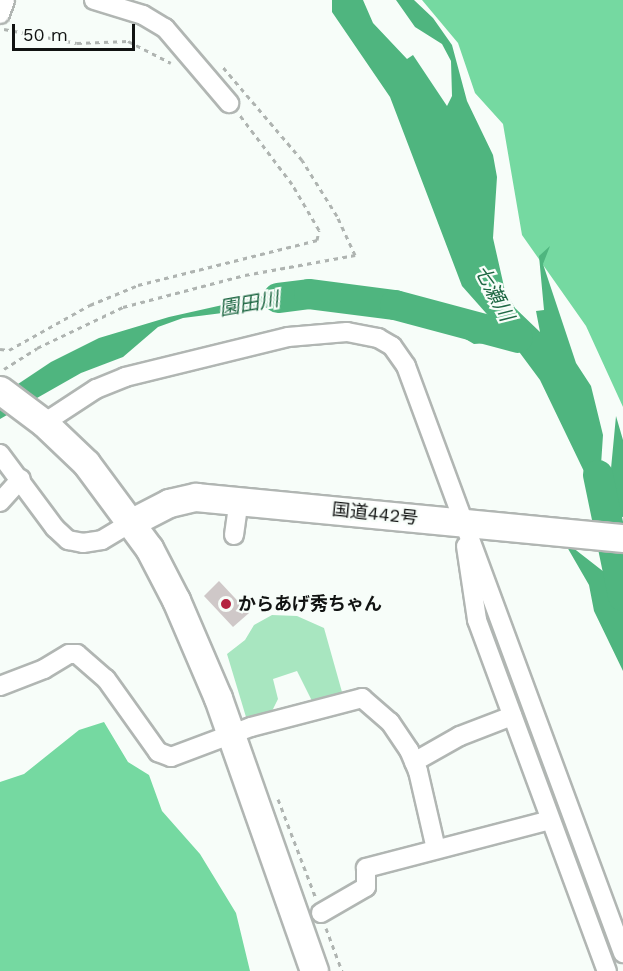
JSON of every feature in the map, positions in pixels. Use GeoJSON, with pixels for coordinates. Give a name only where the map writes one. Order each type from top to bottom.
{"type":"FeatureCollection","features":[{"type":"Feature","properties":{"kind":"highway"},"geometry":{"type":"LineString","coordinates":[[1,381],[86,463],[132,522],[180,609],[230,733],[314,971]]}},
{"type":"Feature","properties":{"kind":"highway","name":"国道442号"},"geometry":{"type":"LineString","coordinates":[[132,522],[186,498],[239,501],[623,538]]}},
{"type":"Feature","properties":{"kind":"street"},"geometry":{"type":"LineString","coordinates":[[0,14],[5,0]]}},
{"type":"Feature","properties":{"kind":"street"},"geometry":{"type":"LineString","coordinates":[[94,0],[143,15],[165,28],[229,103]]}},
{"type":"Feature","properties":{"kind":"street"},"geometry":{"type":"LineString","coordinates":[[41,420],[108,383],[202,356],[315,333],[347,332],[378,338],[397,351],[406,366],[623,953]]}},
{"type":"Feature","properties":{"kind":"street"},"geometry":{"type":"LineString","coordinates":[[0,454],[21,479],[55,528],[75,543],[102,540],[132,522]]}},
{"type":"Feature","properties":{"kind":"street"},"geometry":{"type":"LineString","coordinates":[[0,502],[21,479]]}},
{"type":"Feature","properties":{"kind":"street"},"geometry":{"type":"LineString","coordinates":[[234,535],[239,501]]}},
{"type":"Feature","properties":{"kind":"street"},"geometry":{"type":"LineString","coordinates":[[464,523],[470,594],[512,716],[607,971]]}},
{"type":"Feature","properties":{"kind":"street"},"geometry":{"type":"LineString","coordinates":[[0,686],[73,654],[106,679],[164,755],[180,755],[230,733],[358,697],[375,706],[390,722],[414,762],[436,849]]}},
{"type":"Feature","properties":{"kind":"street"},"geometry":{"type":"LineString","coordinates":[[414,762],[460,736],[512,716]]}},
{"type":"Feature","properties":{"kind":"street"},"geometry":{"type":"LineString","coordinates":[[321,913],[366,887],[366,868],[550,820]]}},
{"type":"Feature","properties":{"kind":"path"},"geometry":{"type":"LineString","coordinates":[[0,27],[77,43],[128,42],[175,65]]}},
{"type":"Feature","properties":{"kind":"path"},"geometry":{"type":"LineString","coordinates":[[1,381],[48,343],[123,308],[245,274],[355,255],[337,216],[302,160],[258,103],[216,60]]}},
{"type":"Feature","properties":{"kind":"path"},"geometry":{"type":"LineString","coordinates":[[0,348],[9,350],[90,305],[138,285],[318,240],[319,230],[292,184],[229,103]]}},
{"type":"Feature","properties":{"kind":"path"},"geometry":{"type":"LineString","coordinates":[[276,793],[342,971]]}},
{"type":"Feature","properties":{"kind":"shaded area"},"geometry":{"type":"Polygon","coordinates":[[[422,0],[623,0],[623,407],[586,326],[522,235],[503,124],[475,93],[458,43],[422,0]]]}},
{"type":"Feature","properties":{"kind":"shaded area"},"geometry":{"type":"Polygon","coordinates":[[[272,615],[297,616],[324,628],[342,692],[338,700],[313,703],[297,671],[273,679],[278,699],[272,711],[246,717],[227,654],[245,640],[254,625],[272,615]]]}},
{"type":"Feature","properties":{"kind":"shaded area"},"geometry":{"type":"Polygon","coordinates":[[[104,722],[128,762],[149,775],[162,811],[200,854],[236,913],[250,971],[0,971],[0,782],[24,774],[79,730],[104,722]]]}},
{"type":"Feature","properties":{"kind":"water"},"geometry":{"type":"Polygon","coordinates":[[[332,0],[363,0],[373,23],[407,59],[413,55],[447,106],[452,96],[451,61],[442,44],[415,27],[396,0],[414,0],[433,18],[452,45],[467,101],[493,155],[497,177],[493,238],[505,291],[515,308],[540,332],[536,311],[544,310],[539,256],[550,246],[543,264],[576,363],[591,386],[603,435],[601,465],[610,479],[616,416],[623,440],[623,517],[605,515],[540,380],[517,349],[503,342],[474,344],[431,319],[403,310],[277,306],[183,318],[158,327],[123,357],[81,373],[0,419],[0,396],[51,362],[99,338],[169,317],[285,291],[313,291],[332,303],[401,299],[416,302],[447,323],[475,335],[501,330],[462,286],[390,97],[332,12],[332,0]]]}},
{"type":"Feature","properties":{"kind":"water"},"geometry":{"type":"Polygon","coordinates":[[[563,540],[613,579],[609,544],[623,545],[623,671],[594,611],[589,585],[563,540]]]}},
{"type":"Feature","properties":{"kind":"building","name":"からあげ秀ちゃん"},"geometry":{"type":"Polygon","coordinates":[[[219,581],[249,613],[233,627],[204,596],[219,581]]]}},
{"type":"Feature","properties":{"kind":"waterway","name":"園田川"},"geometry":{"type":"LineString","coordinates":[[278,298],[309,294],[395,305],[518,338]]}},
{"type":"Feature","properties":{"kind":"waterway","name":"七瀬川"},"geometry":{"type":"LineString","coordinates":[[598,475],[623,596]]}},
{"type":"Feature","properties":{"kind":"place","name":"からあげ秀ちゃん"},"geometry":{"type":"Point","coordinates":[226,604]}}]}
